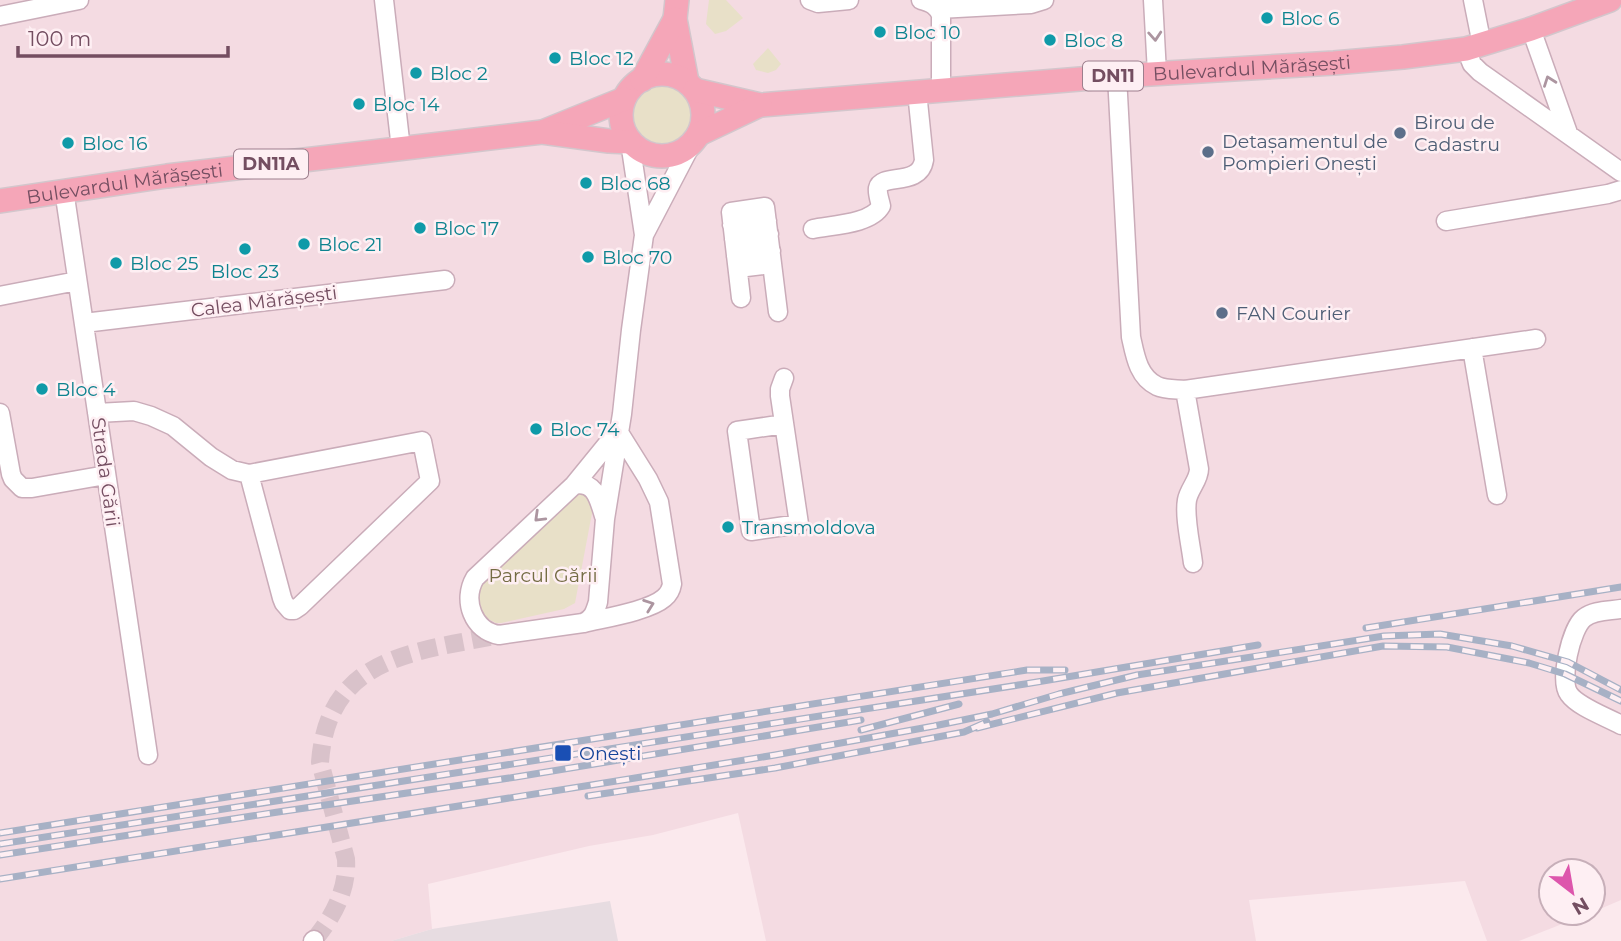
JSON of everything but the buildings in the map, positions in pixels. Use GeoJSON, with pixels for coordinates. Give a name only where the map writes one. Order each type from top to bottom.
{"type":"FeatureCollection","features":[{"type":"Feature","properties":{"kind":"main road","name":"Bulevardul Mărășești"},"geometry":{"type":"LineString","coordinates":[[691,86],[760,105],[1157,73],[1404,57],[1474,47],[1610,0]]}},
{"type":"Feature","properties":{"kind":"main road"},"geometry":{"type":"LineString","coordinates":[[630,142],[622,124],[624,99],[631,88],[642,80],[676,10]]}},
{"type":"Feature","properties":{"kind":"main road"},"geometry":{"type":"LineString","coordinates":[[676,10],[691,86],[701,100],[703,111],[703,123],[695,139]]}},
{"type":"Feature","properties":{"kind":"main road","name":"DN11"},"geometry":{"type":"LineString","coordinates":[[642,80],[664,74],[676,76],[691,86]]}},
{"type":"Feature","properties":{"kind":"main road","name":"Bulevardul Mărășești"},"geometry":{"type":"LineString","coordinates":[[542,132],[624,99]]}},
{"type":"Feature","properties":{"kind":"main road","name":"Bulevardul Mărășești"},"geometry":{"type":"LineString","coordinates":[[695,139],[760,105]]}},
{"type":"Feature","properties":{"kind":"main road","name":"Bulevardul Mărășești"},"geometry":{"type":"LineString","coordinates":[[0,201],[167,176],[542,132],[630,142]]}},
{"type":"Feature","properties":{"kind":"main road","name":"DN11"},"geometry":{"type":"LineString","coordinates":[[630,142],[640,150],[660,156],[683,151],[695,139]]}},
{"type":"Feature","properties":{"kind":"street"},"geometry":{"type":"LineString","coordinates":[[0,16],[79,0]]}},
{"type":"Feature","properties":{"kind":"street"},"geometry":{"type":"LineString","coordinates":[[384,0],[401,149]]}},
{"type":"Feature","properties":{"kind":"street"},"geometry":{"type":"LineString","coordinates":[[810,0],[817,3],[849,0]]}},
{"type":"Feature","properties":{"kind":"street"},"geometry":{"type":"LineString","coordinates":[[921,0],[930,2],[939,9],[941,15],[941,90]]}},
{"type":"Feature","properties":{"kind":"street"},"geometry":{"type":"LineString","coordinates":[[939,9],[1031,4],[1044,0]]}},
{"type":"Feature","properties":{"kind":"street"},"geometry":{"type":"LineString","coordinates":[[1153,0],[1157,73]]}},
{"type":"Feature","properties":{"kind":"street"},"geometry":{"type":"LineString","coordinates":[[1473,0],[1472,64],[1621,172]]}},
{"type":"Feature","properties":{"kind":"street"},"geometry":{"type":"LineString","coordinates":[[1531,29],[1568,133]]}},
{"type":"Feature","properties":{"kind":"street"},"geometry":{"type":"LineString","coordinates":[[1117,76],[1131,337],[1145,378],[1158,387],[1185,390],[1536,339]]}},
{"type":"Feature","properties":{"kind":"street"},"geometry":{"type":"LineString","coordinates":[[813,229],[854,222],[872,215],[881,206],[879,185],[905,179],[923,168],[917,92]]}},
{"type":"Feature","properties":{"kind":"street"},"geometry":{"type":"LineString","coordinates":[[644,235],[695,139]]}},
{"type":"Feature","properties":{"kind":"street"},"geometry":{"type":"LineString","coordinates":[[583,623],[594,614],[598,602],[605,519],[622,414],[644,235],[630,142]]}},
{"type":"Feature","properties":{"kind":"street","name":"Strada Gării"},"geometry":{"type":"LineString","coordinates":[[64,190],[148,755]]}},
{"type":"Feature","properties":{"kind":"street"},"geometry":{"type":"LineString","coordinates":[[1446,221],[1621,190]]}},
{"type":"Feature","properties":{"kind":"street"},"geometry":{"type":"LineString","coordinates":[[741,298],[731,212],[765,207],[778,312]]}},
{"type":"Feature","properties":{"kind":"street"},"geometry":{"type":"LineString","coordinates":[[735,247],[770,243]]}},
{"type":"Feature","properties":{"kind":"street"},"geometry":{"type":"LineString","coordinates":[[735,247],[770,243]]}},
{"type":"Feature","properties":{"kind":"street","name":"Calea Mărășești"},"geometry":{"type":"LineString","coordinates":[[84,323],[445,279]]}},
{"type":"Feature","properties":{"kind":"street"},"geometry":{"type":"LineString","coordinates":[[0,296],[77,281]]}},
{"type":"Feature","properties":{"kind":"street"},"geometry":{"type":"LineString","coordinates":[[1472,348],[1497,495]]}},
{"type":"Feature","properties":{"kind":"street"},"geometry":{"type":"LineString","coordinates":[[784,378],[780,393],[785,424],[800,524],[751,531],[737,431],[785,424]]}},
{"type":"Feature","properties":{"kind":"street"},"geometry":{"type":"LineString","coordinates":[[1185,390],[1199,469],[1186,505],[1193,564]]}},
{"type":"Feature","properties":{"kind":"street"},"geometry":{"type":"LineString","coordinates":[[97,413],[134,411],[151,416],[173,426],[211,457],[232,470],[249,474],[422,441],[430,481],[300,606],[290,610],[282,598],[249,474]]}},
{"type":"Feature","properties":{"kind":"street"},"geometry":{"type":"LineString","coordinates":[[0,413],[11,474],[22,488],[106,475]]}},
{"type":"Feature","properties":{"kind":"street"},"geometry":{"type":"LineString","coordinates":[[618,431],[649,479],[659,502],[671,590],[662,600],[647,607],[583,623],[494,635],[487,631],[476,620],[470,607],[468,598],[475,578],[574,485],[618,431]]}},
{"type":"Feature","properties":{"kind":"street"},"geometry":{"type":"LineString","coordinates":[[574,485],[584,484],[594,490],[605,519]]}},
{"type":"Feature","properties":{"kind":"street"},"geometry":{"type":"LineString","coordinates":[[1621,609],[1594,612],[1576,626],[1565,674],[1566,691],[1573,699],[1621,724]]}},
{"type":"Feature","properties":{"kind":"shaded area"},"geometry":{"type":"Polygon","coordinates":[[[0,0],[1621,0],[1621,900],[1607,906],[1607,857],[1537,857],[1537,927],[1554,927],[1519,941],[1487,941],[1465,881],[1249,900],[1256,941],[766,941],[738,813],[653,835],[589,846],[428,884],[432,929],[391,941],[0,941],[0,0]]]}},
{"type":"Feature","properties":{"kind":"shaded area"},"geometry":{"type":"Polygon","coordinates":[[[610,901],[618,941],[391,941],[432,929],[610,901]]]}},
{"type":"Feature","properties":{"kind":"green space"},"geometry":{"type":"Polygon","coordinates":[[[709,0],[726,0],[743,18],[726,31],[715,34],[706,24],[709,0]]]}},
{"type":"Feature","properties":{"kind":"green space"},"geometry":{"type":"Polygon","coordinates":[[[768,48],[781,64],[768,73],[756,70],[753,64],[768,48]]]}},
{"type":"Feature","properties":{"kind":"green space"},"geometry":{"type":"Polygon","coordinates":[[[663,84],[686,93],[695,116],[686,139],[663,148],[640,139],[631,116],[640,93],[663,84]]]}},
{"type":"Feature","properties":{"kind":"green space","name":"Parcul Gării"},"geometry":{"type":"Polygon","coordinates":[[[580,491],[588,492],[593,508],[575,603],[564,609],[501,623],[480,615],[474,588],[580,491]]]}},
{"type":"Feature","properties":{"kind":"tunnel"},"geometry":{"type":"LineString","coordinates":[[314,940],[338,902],[345,881],[346,859],[320,762],[327,727],[340,700],[358,680],[381,665],[437,647],[499,635]]}},
{"type":"Feature","properties":{"kind":"railway"},"geometry":{"type":"LineString","coordinates":[[1366,628],[1621,587]]}},
{"type":"Feature","properties":{"kind":"railway"},"geometry":{"type":"LineString","coordinates":[[0,879],[775,755],[992,714],[1137,675],[1384,636],[1440,634],[1512,646],[1568,662],[1621,690]]}},
{"type":"Feature","properties":{"kind":"railway"},"geometry":{"type":"LineString","coordinates":[[0,844],[1025,684],[1258,645]]}},
{"type":"Feature","properties":{"kind":"railway"},"geometry":{"type":"LineString","coordinates":[[977,728],[1117,693],[1383,646],[1447,647],[1529,663],[1565,674],[1621,701]]}},
{"type":"Feature","properties":{"kind":"railway"},"geometry":{"type":"LineString","coordinates":[[0,833],[1027,670],[1065,670]]}},
{"type":"Feature","properties":{"kind":"railway"},"geometry":{"type":"LineString","coordinates":[[861,730],[959,704]]}},
{"type":"Feature","properties":{"kind":"railway"},"geometry":{"type":"LineString","coordinates":[[0,855],[516,777],[861,720]]}},
{"type":"Feature","properties":{"kind":"railway"},"geometry":{"type":"LineString","coordinates":[[588,796],[775,768],[964,732],[987,722]]}},
{"type":"Feature","properties":{"kind":"place","name":"Bloc 6"},"geometry":{"type":"Point","coordinates":[1267,18]}},
{"type":"Feature","properties":{"kind":"place","name":"Bloc 10"},"geometry":{"type":"Point","coordinates":[880,32]}},
{"type":"Feature","properties":{"kind":"place","name":"Bloc 8"},"geometry":{"type":"Point","coordinates":[1050,40]}},
{"type":"Feature","properties":{"kind":"place","name":"Bloc 12"},"geometry":{"type":"Point","coordinates":[555,58]}},
{"type":"Feature","properties":{"kind":"place","name":"Bloc 2"},"geometry":{"type":"Point","coordinates":[416,73]}},
{"type":"Feature","properties":{"kind":"place","name":"Bloc 14"},"geometry":{"type":"Point","coordinates":[359,104]}},
{"type":"Feature","properties":{"kind":"place","name":"Birou de Cadastru"},"geometry":{"type":"Point","coordinates":[1400,133]}},
{"type":"Feature","properties":{"kind":"place","name":"Bloc 16"},"geometry":{"type":"Point","coordinates":[68,143]}},
{"type":"Feature","properties":{"kind":"place","name":"Detașamentul de Pompieri Onești"},"geometry":{"type":"Point","coordinates":[1208,152]}},
{"type":"Feature","properties":{"kind":"place","name":"Bloc 68"},"geometry":{"type":"Point","coordinates":[586,183]}},
{"type":"Feature","properties":{"kind":"place","name":"Bloc 17"},"geometry":{"type":"Point","coordinates":[420,228]}},
{"type":"Feature","properties":{"kind":"place","name":"Bloc 21"},"geometry":{"type":"Point","coordinates":[304,244]}},
{"type":"Feature","properties":{"kind":"place","name":"Bloc 23"},"geometry":{"type":"Point","coordinates":[245,249]}},
{"type":"Feature","properties":{"kind":"place","name":"Bloc 70"},"geometry":{"type":"Point","coordinates":[588,257]}},
{"type":"Feature","properties":{"kind":"place","name":"Bloc 25"},"geometry":{"type":"Point","coordinates":[116,263]}},
{"type":"Feature","properties":{"kind":"place","name":"FAN Courier"},"geometry":{"type":"Point","coordinates":[1222,313]}},
{"type":"Feature","properties":{"kind":"place","name":"Bloc 4"},"geometry":{"type":"Point","coordinates":[42,389]}},
{"type":"Feature","properties":{"kind":"place","name":"Bloc 74"},"geometry":{"type":"Point","coordinates":[536,429]}},
{"type":"Feature","properties":{"kind":"place","name":"Transmoldova"},"geometry":{"type":"Point","coordinates":[728,527]}},
{"type":"Feature","properties":{"kind":"place","name":"Onești"},"geometry":{"type":"Point","coordinates":[563,753]}}]}
